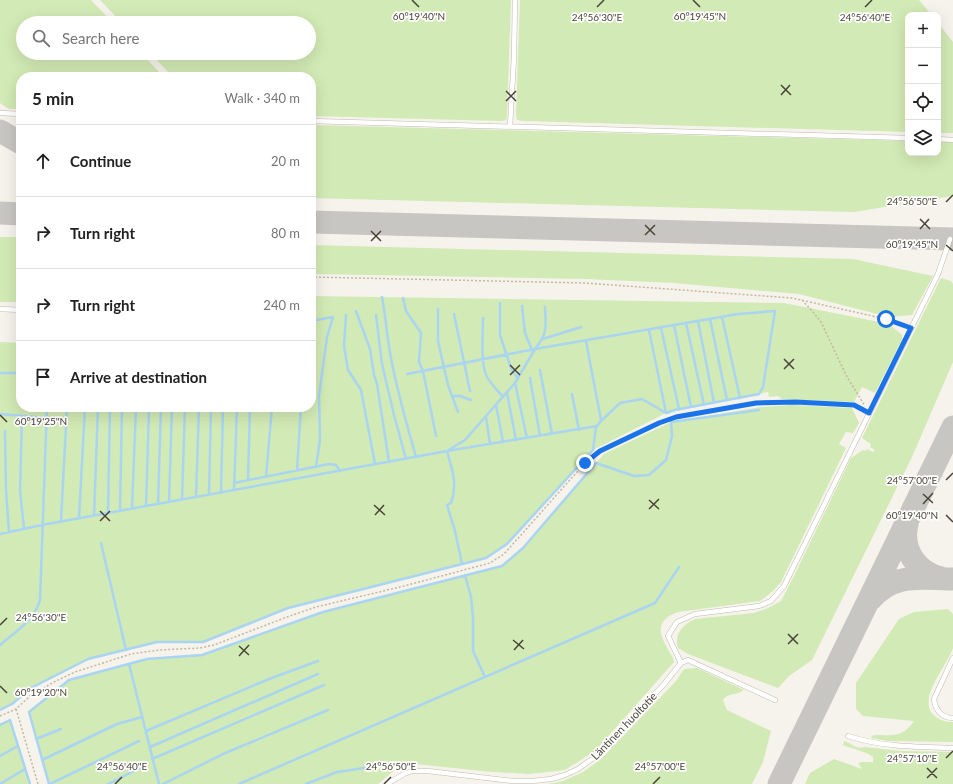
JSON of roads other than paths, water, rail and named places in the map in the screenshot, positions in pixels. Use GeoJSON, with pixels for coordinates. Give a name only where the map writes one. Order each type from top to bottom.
{"type":"FeatureCollection","features":[{"type":"Feature","properties":{"kind":"lane"},"geometry":{"type":"LineString","coordinates":[[510,126],[514,57],[515,0]]}},
{"type":"Feature","properties":{"kind":"lane"},"geometry":{"type":"LineString","coordinates":[[0,113],[16,114]]}},
{"type":"Feature","properties":{"kind":"lane"},"geometry":{"type":"LineString","coordinates":[[316,121],[905,138]]}},
{"type":"Feature","properties":{"kind":"lane"},"geometry":{"type":"LineString","coordinates":[[941,139],[953,140]]}},
{"type":"Feature","properties":{"kind":"lane"},"geometry":{"type":"LineString","coordinates":[[775,700],[697,663],[688,660],[681,663],[668,636],[676,622],[695,614],[759,606],[771,601],[784,586],[938,274],[950,239]]}},
{"type":"Feature","properties":{"kind":"lane"},"geometry":{"type":"LineString","coordinates":[[0,309],[16,310]]}},
{"type":"Feature","properties":{"kind":"lane"},"geometry":{"type":"LineString","coordinates":[[953,658],[934,699],[934,706],[938,711],[943,716],[953,718]]}},
{"type":"Feature","properties":{"kind":"lane","name":"Läntinen huoltotie"},"geometry":{"type":"LineString","coordinates":[[387,784],[404,774],[428,771],[514,781],[539,780],[565,775],[578,769],[599,754],[665,683],[681,663]]}},
{"type":"Feature","properties":{"kind":"lane"},"geometry":{"type":"LineString","coordinates":[[848,736],[866,742],[886,745],[953,748]]}},
{"type":"Feature","properties":{"kind":"waterway"},"geometry":{"type":"LineString","coordinates":[[382,297],[393,370],[416,457]]}},
{"type":"Feature","properties":{"kind":"waterway"},"geometry":{"type":"LineString","coordinates":[[403,298],[406,311],[421,333],[419,362],[423,371],[436,436]]}},
{"type":"Feature","properties":{"kind":"waterway"},"geometry":{"type":"LineString","coordinates":[[500,303],[500,335],[512,371],[518,378]]}},
{"type":"Feature","properties":{"kind":"waterway"},"geometry":{"type":"LineString","coordinates":[[522,306],[525,333],[532,350]]}},
{"type":"Feature","properties":{"kind":"waterway"},"geometry":{"type":"LineString","coordinates":[[407,374],[535,349],[542,339],[545,330],[545,307]]}},
{"type":"Feature","properties":{"kind":"waterway"},"geometry":{"type":"LineString","coordinates":[[438,309],[438,341],[448,385],[458,412]]}},
{"type":"Feature","properties":{"kind":"waterway"},"geometry":{"type":"LineString","coordinates":[[356,311],[370,349],[389,462]]}},
{"type":"Feature","properties":{"kind":"waterway"},"geometry":{"type":"LineString","coordinates":[[0,534],[447,451],[465,440],[515,383],[535,349],[738,314],[775,311],[763,387],[759,394],[666,413],[649,330]]}},
{"type":"Feature","properties":{"kind":"waterway"},"geometry":{"type":"LineString","coordinates":[[454,314],[470,391]]}},
{"type":"Feature","properties":{"kind":"waterway"},"geometry":{"type":"LineString","coordinates":[[346,315],[344,346],[348,370],[361,390],[375,464]]}},
{"type":"Feature","properties":{"kind":"waterway"},"geometry":{"type":"LineString","coordinates":[[376,315],[382,364],[406,459]]}},
{"type":"Feature","properties":{"kind":"waterway"},"geometry":{"type":"LineString","coordinates":[[316,320],[333,317],[327,337],[319,396],[320,440],[316,467]]}},
{"type":"Feature","properties":{"kind":"waterway"},"geometry":{"type":"LineString","coordinates":[[722,317],[740,398]]}},
{"type":"Feature","properties":{"kind":"waterway"},"geometry":{"type":"LineString","coordinates":[[483,318],[483,364],[487,377],[503,397]]}},
{"type":"Feature","properties":{"kind":"waterway"},"geometry":{"type":"LineString","coordinates":[[710,319],[727,400]]}},
{"type":"Feature","properties":{"kind":"waterway"},"geometry":{"type":"LineString","coordinates":[[698,321],[714,403]]}},
{"type":"Feature","properties":{"kind":"waterway"},"geometry":{"type":"LineString","coordinates":[[686,323],[704,405]]}},
{"type":"Feature","properties":{"kind":"waterway"},"geometry":{"type":"LineString","coordinates":[[674,325],[691,407]]}},
{"type":"Feature","properties":{"kind":"waterway"},"geometry":{"type":"LineString","coordinates":[[543,339],[581,327]]}},
{"type":"Feature","properties":{"kind":"waterway"},"geometry":{"type":"LineString","coordinates":[[661,328],[679,409]]}},
{"type":"Feature","properties":{"kind":"waterway"},"geometry":{"type":"LineString","coordinates":[[586,341],[601,420]]}},
{"type":"Feature","properties":{"kind":"waterway"},"geometry":{"type":"LineString","coordinates":[[540,370],[552,434]]}},
{"type":"Feature","properties":{"kind":"waterway"},"geometry":{"type":"LineString","coordinates":[[0,373],[16,373]]}},
{"type":"Feature","properties":{"kind":"waterway"},"geometry":{"type":"LineString","coordinates":[[530,378],[540,436]]}},
{"type":"Feature","properties":{"kind":"waterway"},"geometry":{"type":"LineString","coordinates":[[515,383],[527,438]]}},
{"type":"Feature","properties":{"kind":"waterway"},"geometry":{"type":"LineString","coordinates":[[507,393],[516,440]]}},
{"type":"Feature","properties":{"kind":"waterway"},"geometry":{"type":"LineString","coordinates":[[572,394],[579,430]]}},
{"type":"Feature","properties":{"kind":"waterway"},"geometry":{"type":"LineString","coordinates":[[452,396],[460,396],[471,400]]}},
{"type":"Feature","properties":{"kind":"waterway"},"geometry":{"type":"LineString","coordinates":[[0,710],[12,704],[31,688],[88,659],[157,642],[203,642],[288,608],[486,558],[507,544],[593,450],[596,427],[620,403],[642,399],[666,413]]}},
{"type":"Feature","properties":{"kind":"waterway"},"geometry":{"type":"LineString","coordinates":[[496,405],[503,442]]}},
{"type":"Feature","properties":{"kind":"waterway"},"geometry":{"type":"LineString","coordinates":[[49,784],[29,712],[69,680],[147,659],[202,655],[323,612],[502,566],[523,548],[596,463],[634,476],[649,475],[666,460],[672,436],[671,422],[759,410]]}},
{"type":"Feature","properties":{"kind":"waterway"},"geometry":{"type":"LineString","coordinates":[[0,645],[29,620],[40,600],[47,412]]}},
{"type":"Feature","properties":{"kind":"waterway"},"geometry":{"type":"LineString","coordinates":[[61,521],[67,412]]}},
{"type":"Feature","properties":{"kind":"waterway"},"geometry":{"type":"LineString","coordinates":[[79,518],[85,412]]}},
{"type":"Feature","properties":{"kind":"waterway"},"geometry":{"type":"LineString","coordinates":[[94,516],[98,412]]}},
{"type":"Feature","properties":{"kind":"waterway"},"geometry":{"type":"LineString","coordinates":[[108,513],[110,412]]}},
{"type":"Feature","properties":{"kind":"waterway"},"geometry":{"type":"LineString","coordinates":[[120,510],[122,412]]}},
{"type":"Feature","properties":{"kind":"waterway"},"geometry":{"type":"LineString","coordinates":[[132,508],[136,412]]}},
{"type":"Feature","properties":{"kind":"waterway"},"geometry":{"type":"LineString","coordinates":[[146,506],[149,412]]}},
{"type":"Feature","properties":{"kind":"waterway"},"geometry":{"type":"LineString","coordinates":[[158,504],[161,412]]}},
{"type":"Feature","properties":{"kind":"waterway"},"geometry":{"type":"LineString","coordinates":[[169,502],[172,412]]}},
{"type":"Feature","properties":{"kind":"waterway"},"geometry":{"type":"LineString","coordinates":[[182,499],[185,412]]}},
{"type":"Feature","properties":{"kind":"waterway"},"geometry":{"type":"LineString","coordinates":[[196,497],[199,412]]}},
{"type":"Feature","properties":{"kind":"waterway"},"geometry":{"type":"LineString","coordinates":[[209,494],[211,412]]}},
{"type":"Feature","properties":{"kind":"waterway"},"geometry":{"type":"LineString","coordinates":[[221,492],[223,412]]}},
{"type":"Feature","properties":{"kind":"waterway"},"geometry":{"type":"LineString","coordinates":[[234,490],[237,412]]}},
{"type":"Feature","properties":{"kind":"waterway"},"geometry":{"type":"LineString","coordinates":[[248,480],[250,412]]}},
{"type":"Feature","properties":{"kind":"waterway"},"geometry":{"type":"LineString","coordinates":[[266,477],[272,412]]}},
{"type":"Feature","properties":{"kind":"waterway"},"geometry":{"type":"LineString","coordinates":[[297,470],[301,412]]}},
{"type":"Feature","properties":{"kind":"waterway"},"geometry":{"type":"LineString","coordinates":[[0,414],[46,418]]}},
{"type":"Feature","properties":{"kind":"waterway"},"geometry":{"type":"LineString","coordinates":[[22,416],[20,490],[24,529]]}},
{"type":"Feature","properties":{"kind":"waterway"},"geometry":{"type":"LineString","coordinates":[[486,417],[490,444]]}},
{"type":"Feature","properties":{"kind":"waterway"},"geometry":{"type":"LineString","coordinates":[[462,564],[455,531],[447,505],[451,503],[454,490],[452,471],[447,451],[597,426]]}},
{"type":"Feature","properties":{"kind":"waterway"},"geometry":{"type":"LineString","coordinates":[[5,431],[6,490],[9,532]]}},
{"type":"Feature","properties":{"kind":"waterway"},"geometry":{"type":"LineString","coordinates":[[234,483],[329,464],[336,465],[340,471]]}},
{"type":"Feature","properties":{"kind":"waterway"},"geometry":{"type":"LineString","coordinates":[[101,543],[126,650]]}},
{"type":"Feature","properties":{"kind":"waterway"},"geometry":{"type":"LineString","coordinates":[[239,784],[655,603],[679,567]]}},
{"type":"Feature","properties":{"kind":"waterway"},"geometry":{"type":"LineString","coordinates":[[465,575],[471,597],[473,617],[473,651],[485,677]]}},
{"type":"Feature","properties":{"kind":"waterway"},"geometry":{"type":"LineString","coordinates":[[146,731],[269,679],[318,661]]}},
{"type":"Feature","properties":{"kind":"waterway"},"geometry":{"type":"LineString","coordinates":[[129,664],[159,784]]}},
{"type":"Feature","properties":{"kind":"waterway"},"geometry":{"type":"LineString","coordinates":[[150,747],[318,674]]}},
{"type":"Feature","properties":{"kind":"waterway"},"geometry":{"type":"LineString","coordinates":[[152,759],[324,685]]}},
{"type":"Feature","properties":{"kind":"waterway"},"geometry":{"type":"LineString","coordinates":[[163,784],[223,754],[328,710]]}},
{"type":"Feature","properties":{"kind":"waterway"},"geometry":{"type":"LineString","coordinates":[[42,760],[117,724],[142,717]]}},
{"type":"Feature","properties":{"kind":"waterway"},"geometry":{"type":"LineString","coordinates":[[0,725],[10,720],[30,784]]}},
{"type":"Feature","properties":{"kind":"waterway"},"geometry":{"type":"LineString","coordinates":[[36,739],[61,729]]}},
{"type":"Feature","properties":{"kind":"waterway"},"geometry":{"type":"LineString","coordinates":[[50,784],[139,741]]}},
{"type":"Feature","properties":{"kind":"waterway"},"geometry":{"type":"LineString","coordinates":[[0,756],[18,746]]}},
{"type":"Feature","properties":{"kind":"waterway"},"geometry":{"type":"LineString","coordinates":[[306,784],[337,772],[371,767]]}},
{"type":"Feature","properties":{"kind":"waterway"},"geometry":{"type":"LineString","coordinates":[[108,784],[140,768]]}},
{"type":"Feature","properties":{"kind":"waterway"},"geometry":{"type":"LineString","coordinates":[[0,784],[25,769]]}}]}
